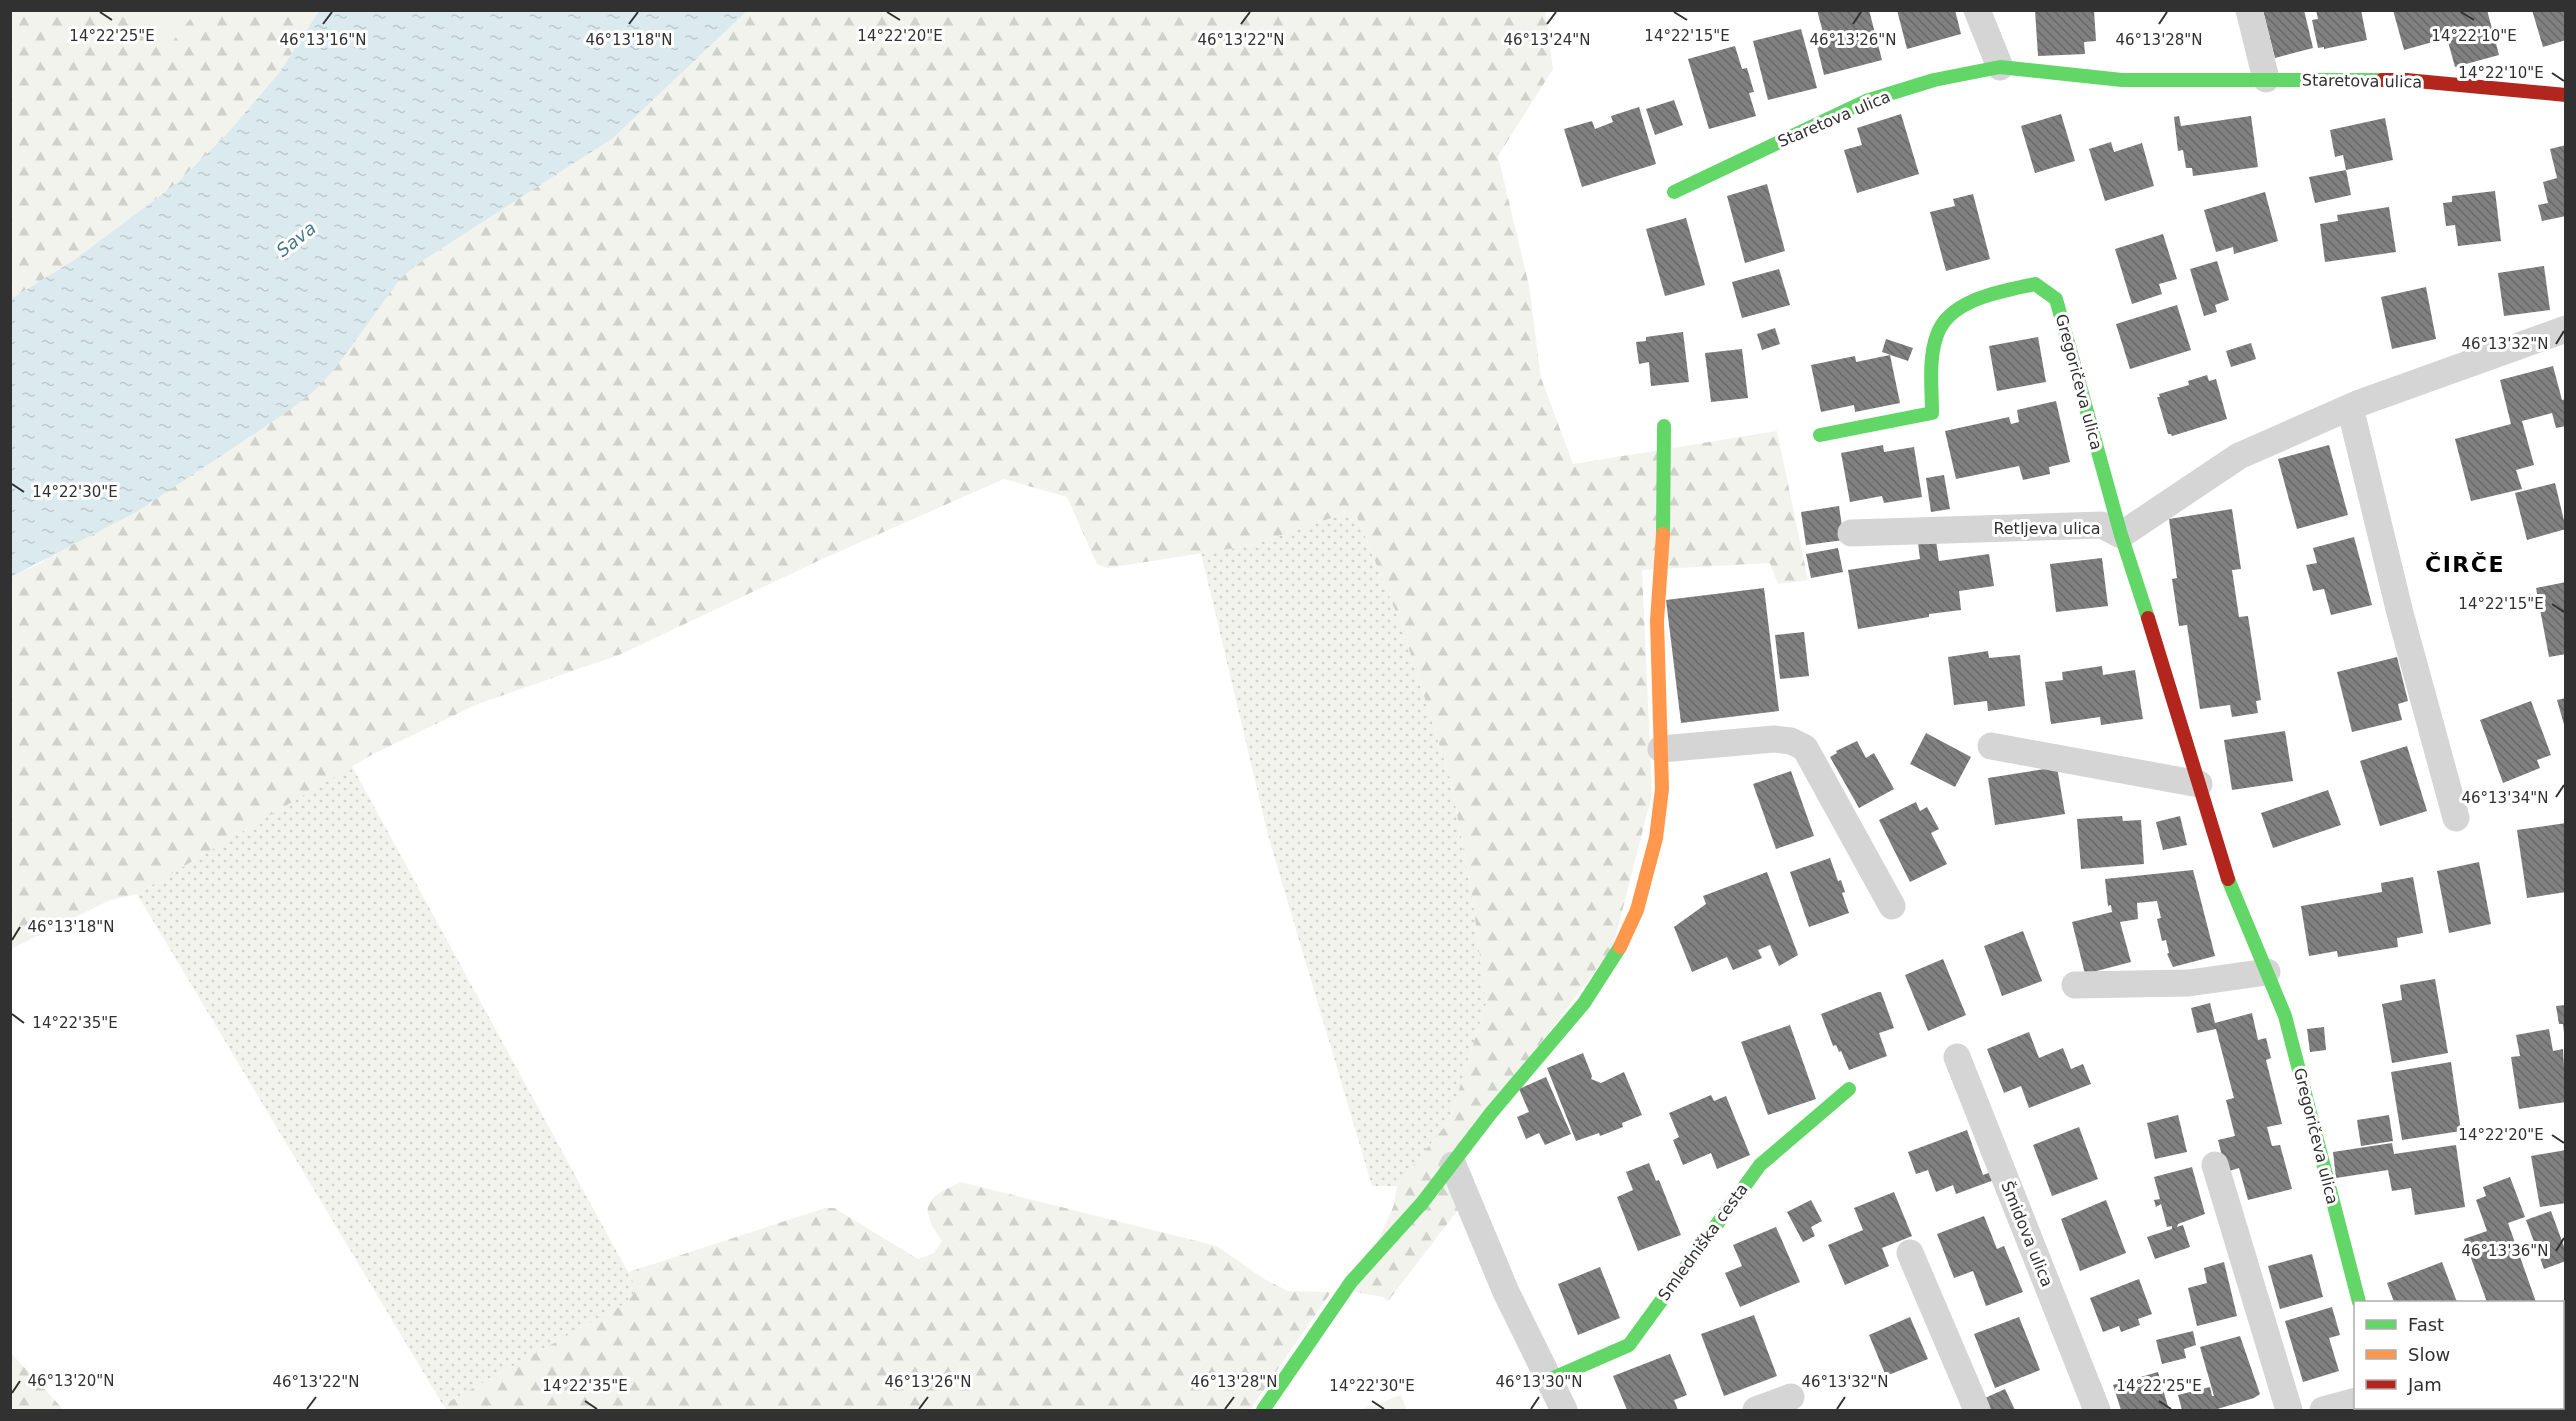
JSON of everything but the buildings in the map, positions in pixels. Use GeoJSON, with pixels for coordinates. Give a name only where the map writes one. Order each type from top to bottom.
{"type":"FeatureCollection","features":[{"type":"Feature","properties":{"kind":"street"},"geometry":{"type":"LineString","coordinates":[[1977,10],[2000,67]]}},
{"type":"Feature","properties":{"kind":"street"},"geometry":{"type":"LineString","coordinates":[[2249,10],[2265,79]]}},
{"type":"Feature","properties":{"kind":"street","name":"Staretova ulica"},"geometry":{"type":"LineString","coordinates":[[1674,192],[1866,101],[1934,80],[2000,67],[2122,80],[2406,80],[2565,95]]}},
{"type":"Feature","properties":{"kind":"street","name":"Gregoričeva ulica"},"geometry":{"type":"LineString","coordinates":[[1820,435],[1932,413],[1932,363],[1939,329],[1959,308],[2011,289],[2035,284],[2056,299],[2121,535],[2226,874],[2285,1016],[2359,1301]]}},
{"type":"Feature","properties":{"kind":"street","name":"Retljeva ulica"},"geometry":{"type":"LineString","coordinates":[[1851,533],[2102,525],[2121,535],[2239,456],[2350,406],[2565,329]]}},
{"type":"Feature","properties":{"kind":"street"},"geometry":{"type":"LineString","coordinates":[[2350,406],[2400,613],[2456,818]]}},
{"type":"Feature","properties":{"kind":"street"},"geometry":{"type":"LineString","coordinates":[[1263,1410],[1351,1282],[1422,1203],[1491,1113],[1584,1003],[1622,944],[1637,910],[1656,838],[1662,789],[1657,621],[1664,512],[1664,426]]}},
{"type":"Feature","properties":{"kind":"street"},"geometry":{"type":"LineString","coordinates":[[1661,749],[1774,739],[1791,741],[1805,748],[1892,906]]}},
{"type":"Feature","properties":{"kind":"street"},"geometry":{"type":"LineString","coordinates":[[1991,746],[2199,784]]}},
{"type":"Feature","properties":{"kind":"street"},"geometry":{"type":"LineString","coordinates":[[2075,985],[2189,983],[2267,972]]}},
{"type":"Feature","properties":{"kind":"street","name":"Šmidova ulica"},"geometry":{"type":"LineString","coordinates":[[1957,1058],[2097,1410]]}},
{"type":"Feature","properties":{"kind":"street","name":"Smledniška cesta"},"geometry":{"type":"LineString","coordinates":[[1551,1379],[1629,1345],[1760,1165],[1849,1089]]}},
{"type":"Feature","properties":{"kind":"street"},"geometry":{"type":"LineString","coordinates":[[1453,1165],[1506,1292],[1551,1379],[1564,1410]]}},
{"type":"Feature","properties":{"kind":"street"},"geometry":{"type":"LineString","coordinates":[[2214,1165],[2289,1410]]}},
{"type":"Feature","properties":{"kind":"street"},"geometry":{"type":"LineString","coordinates":[[1910,1252],[1977,1410]]}},
{"type":"Feature","properties":{"kind":"street"},"geometry":{"type":"LineString","coordinates":[[1756,1410],[1791,1397]]}},
{"type":"Feature","properties":{"kind":"street"},"geometry":{"type":"LineString","coordinates":[[2324,1410],[2354,1401]]}},
{"type":"Feature","properties":{"kind":"green space"},"geometry":{"type":"Polygon","coordinates":[[[1545,10],[1553,69],[1498,156],[1529,286],[1541,378],[1573,464],[1777,431],[1808,580],[1778,584],[1770,563],[1642,570],[1652,794],[1613,947],[1455,1157],[1461,1206],[1388,1301],[1383,1297],[1355,1292],[1394,1205],[1397,1186],[1449,1121],[1486,1004],[1473,902],[1451,781],[1402,627],[1357,517],[1349,512],[1249,546],[1107,568],[1097,564],[1067,497],[1004,479],[820,560],[619,655],[480,703],[373,754],[137,894],[110,900],[11,949],[10,577],[41,563],[416,265],[613,138],[747,11],[1545,10]]]}},
{"type":"Feature","properties":{"kind":"green space"},"geometry":{"type":"Polygon","coordinates":[[[11,11],[319,11],[279,73],[224,137],[177,183],[74,260],[11,299],[11,11]]]}},
{"type":"Feature","properties":{"kind":"green space"},"geometry":{"type":"Polygon","coordinates":[[[122,11],[191,11],[195,13],[168,47],[122,11]]]}},
{"type":"Feature","properties":{"kind":"green space"},"geometry":{"type":"Polygon","coordinates":[[[1349,512],[1357,517],[1402,627],[1451,781],[1473,902],[1486,1004],[1449,1121],[1397,1186],[1372,1186],[1268,835],[1201,553],[1249,546],[1349,512]]]}},
{"type":"Feature","properties":{"kind":"green space"},"geometry":{"type":"Polygon","coordinates":[[[352,766],[636,1287],[632,1296],[624,1304],[443,1405],[137,894],[352,766]]]}},
{"type":"Feature","properties":{"kind":"green space"},"geometry":{"type":"Polygon","coordinates":[[[961,1182],[1217,1246],[1264,1279],[1288,1291],[1331,1292],[1250,1410],[447,1410],[443,1405],[624,1304],[632,1296],[635,1287],[629,1272],[825,1208],[834,1208],[918,1259],[934,1253],[942,1241],[930,1219],[929,1205],[939,1193],[961,1182]]]}},
{"type":"Feature","properties":{"kind":"green space"},"geometry":{"type":"Polygon","coordinates":[[[10,1352],[61,1407],[64,1410],[11,1410],[10,1352]]]}},
{"type":"Feature","properties":{"kind":"green space"},"geometry":{"type":"Polygon","coordinates":[[[1401,1395],[1407,1410],[1360,1410],[1401,1395]]]}},
{"type":"Feature","properties":{"kind":"water","name":"Sava"},"geometry":{"type":"Polygon","coordinates":[[[319,11],[747,11],[613,138],[416,265],[400,279],[334,370],[314,391],[287,412],[138,511],[11,577],[11,299],[74,260],[177,183],[224,137],[279,73],[319,11]]]}},
{"type":"Feature","properties":{"kind":"traffic: fast"},"geometry":{"type":"LineString","coordinates":[[1674,192],[1866,101],[1934,80],[2000,67],[2122,80],[2382,80]]}},
{"type":"Feature","properties":{"kind":"traffic: fast"},"geometry":{"type":"LineString","coordinates":[[1820,435],[1932,413],[1932,354],[1943,323],[1953,313],[1978,299],[2035,284],[2056,299],[2121,535],[2148,618]]}},
{"type":"Feature","properties":{"kind":"traffic: fast"},"geometry":{"type":"LineString","coordinates":[[1663,534],[1664,426]]}},
{"type":"Feature","properties":{"kind":"traffic: fast"},"geometry":{"type":"LineString","coordinates":[[2228,879],[2285,1016],[2359,1301]]}},
{"type":"Feature","properties":{"kind":"traffic: fast"},"geometry":{"type":"LineString","coordinates":[[1263,1410],[1351,1282],[1422,1203],[1491,1113],[1584,1003],[1620,947]]}},
{"type":"Feature","properties":{"kind":"traffic: fast"},"geometry":{"type":"LineString","coordinates":[[1551,1379],[1629,1345],[1760,1165],[1849,1089]]}},
{"type":"Feature","properties":{"kind":"traffic: slow"},"geometry":{"type":"LineString","coordinates":[[1620,947],[1637,910],[1656,838],[1662,789],[1657,621],[1663,534]]}},
{"type":"Feature","properties":{"kind":"traffic: jam"},"geometry":{"type":"LineString","coordinates":[[2382,80],[2406,80],[2566,95]]}},
{"type":"Feature","properties":{"kind":"traffic: jam"},"geometry":{"type":"LineString","coordinates":[[2148,618],[2228,879]]}},
{"type":"Feature","properties":{"kind":"district","name":"ČIRČE"},"geometry":{"type":"Point","coordinates":[2465,564]}}]}
